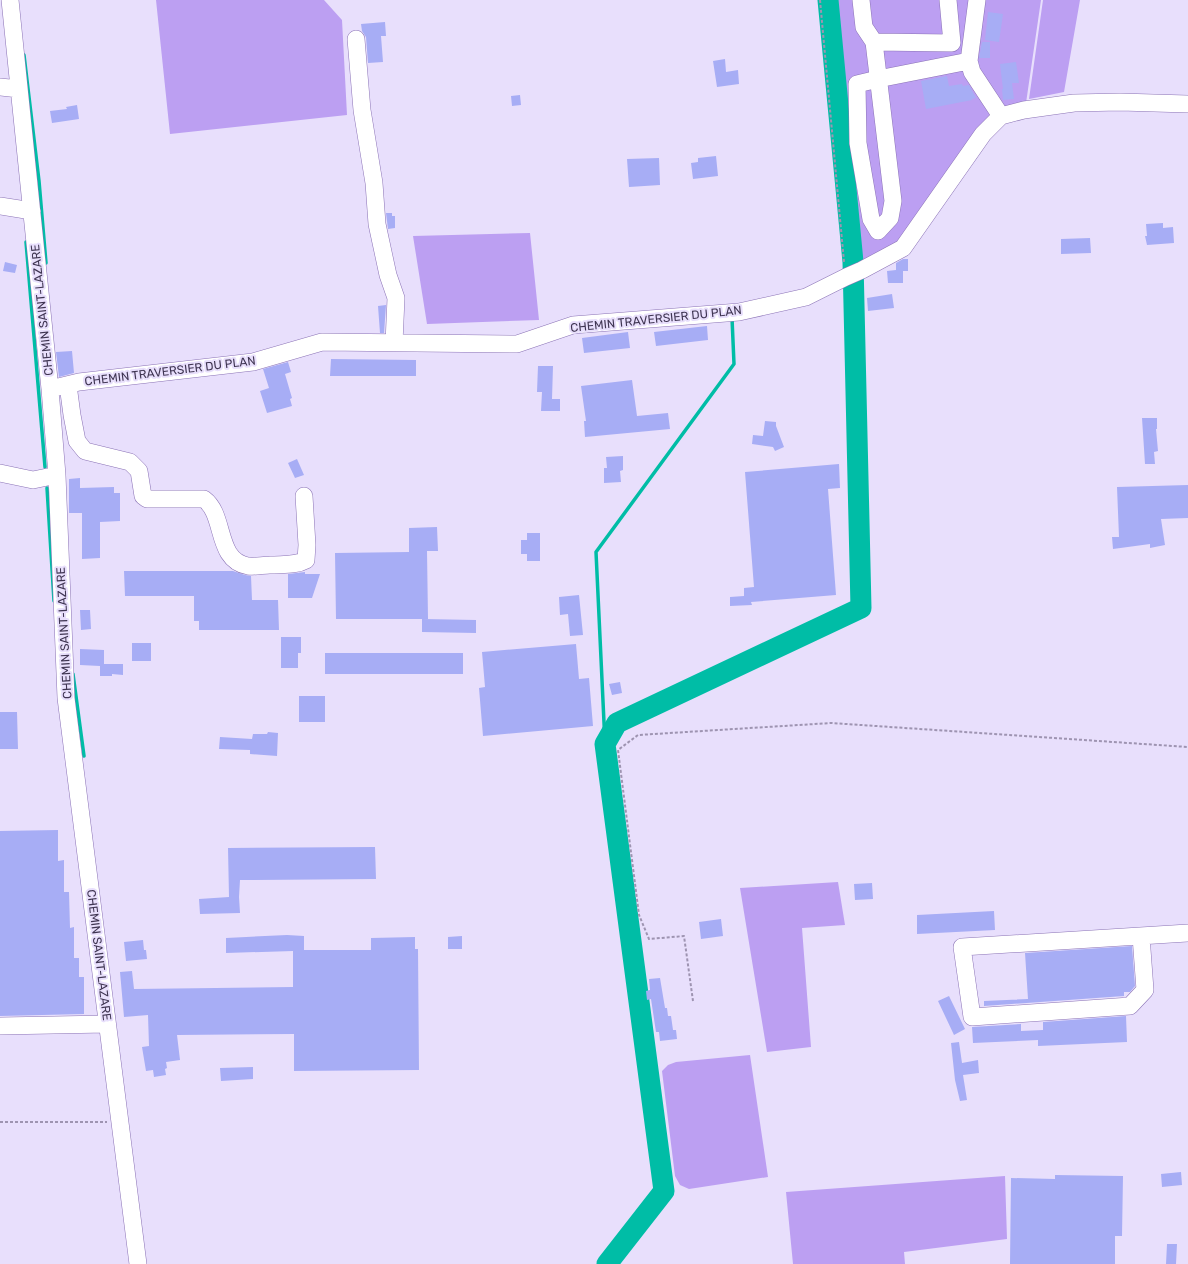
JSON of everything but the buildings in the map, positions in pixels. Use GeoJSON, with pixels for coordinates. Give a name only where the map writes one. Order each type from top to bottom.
{"type":"FeatureCollection","features":[{"type":"Feature","properties":{"kind":"street"},"geometry":{"type":"LineString","coordinates":[[861,0],[864,26],[874,42],[878,79],[893,201],[890,218],[878,231],[871,219],[858,143],[857,84],[878,79],[969,61]]}},
{"type":"Feature","properties":{"kind":"street"},"geometry":{"type":"LineString","coordinates":[[874,42],[952,43],[948,0]]}},
{"type":"Feature","properties":{"kind":"street"},"geometry":{"type":"LineString","coordinates":[[976,0],[969,61],[972,72],[1001,116],[1024,110],[1074,103],[1120,102],[1188,104]]}},
{"type":"Feature","properties":{"kind":"street","name":"CHEMIN SAINT-LAZARE"},"geometry":{"type":"LineString","coordinates":[[8,12],[11,88],[50,389],[57,475],[66,698],[102,1024],[138,1264]]}},
{"type":"Feature","properties":{"kind":"street"},"geometry":{"type":"LineString","coordinates":[[356,39],[362,110],[374,184],[377,224],[388,275],[396,298],[394,343]]}},
{"type":"Feature","properties":{"kind":"street","name":"CHEMIN TRAVERSIER DU PLAN"},"geometry":{"type":"LineString","coordinates":[[50,389],[79,382],[253,362],[322,342],[517,344],[573,325],[739,312],[806,297],[903,248],[983,134],[1001,116]]}},
{"type":"Feature","properties":{"kind":"street"},"geometry":{"type":"LineString","coordinates":[[0,206],[26,210]]}},
{"type":"Feature","properties":{"kind":"street"},"geometry":{"type":"LineString","coordinates":[[68,385],[77,441],[85,450],[130,462],[139,471],[143,496],[147,499],[204,499],[215,512],[230,555],[239,562],[248,566],[298,564],[306,560],[307,545],[304,496]]}},
{"type":"Feature","properties":{"kind":"street"},"geometry":{"type":"LineString","coordinates":[[0,473],[33,480],[57,475]]}},
{"type":"Feature","properties":{"kind":"street"},"geometry":{"type":"LineString","coordinates":[[1141,936],[1145,990],[1130,1006],[972,1017],[962,947],[1188,933]]}},
{"type":"Feature","properties":{"kind":"street"},"geometry":{"type":"LineString","coordinates":[[0,1026],[102,1024]]}},
{"type":"Feature","properties":{"kind":"path"},"geometry":{"type":"LineString","coordinates":[[820,0],[846,277]]}},
{"type":"Feature","properties":{"kind":"path"},"geometry":{"type":"LineString","coordinates":[[693,1002],[684,936],[649,939],[639,915],[618,750],[638,735],[831,723],[1188,747]]}},
{"type":"Feature","properties":{"kind":"path"},"geometry":{"type":"LineString","coordinates":[[0,1122],[110,1122]]}},
{"type":"Feature","properties":{"kind":"shaded area"},"geometry":{"type":"Polygon","coordinates":[[[156,0],[324,0],[342,20],[347,115],[170,134],[156,0]]]}},
{"type":"Feature","properties":{"kind":"shaded area"},"geometry":{"type":"Polygon","coordinates":[[[835,0],[1041,0],[1026,103],[998,113],[902,242],[887,253],[860,260],[843,73],[835,0]]]}},
{"type":"Feature","properties":{"kind":"shaded area"},"geometry":{"type":"Polygon","coordinates":[[[1043,0],[1080,0],[1064,92],[1029,99],[1043,0]]]}},
{"type":"Feature","properties":{"kind":"shaded area"},"geometry":{"type":"Polygon","coordinates":[[[530,233],[539,320],[427,324],[413,236],[530,233]]]}},
{"type":"Feature","properties":{"kind":"shaded area"},"geometry":{"type":"Polygon","coordinates":[[[838,882],[845,925],[802,928],[811,1047],[767,1052],[740,888],[838,882]]]}},
{"type":"Feature","properties":{"kind":"shaded area"},"geometry":{"type":"Polygon","coordinates":[[[750,1055],[768,1177],[689,1189],[680,1185],[675,1176],[662,1071],[668,1065],[676,1062],[750,1055]]]}},
{"type":"Feature","properties":{"kind":"shaded area"},"geometry":{"type":"Polygon","coordinates":[[[1005,1176],[1007,1239],[904,1252],[905,1264],[793,1264],[786,1192],[1005,1176]]]}},
{"type":"Feature","properties":{"kind":"waterway"},"geometry":{"type":"LineString","coordinates":[[607,1264],[664,1191],[605,744],[617,723],[861,608],[853,262],[828,0]]}},
{"type":"Feature","properties":{"kind":"waterway"},"geometry":{"type":"LineString","coordinates":[[24,55],[39,181],[46,263]]}},
{"type":"Feature","properties":{"kind":"waterway"},"geometry":{"type":"LineString","coordinates":[[26,242],[45,467]]}},
{"type":"Feature","properties":{"kind":"waterway"},"geometry":{"type":"LineString","coordinates":[[605,744],[596,552],[734,364],[732,318]]}},
{"type":"Feature","properties":{"kind":"waterway"},"geometry":{"type":"LineString","coordinates":[[47,488],[54,601]]}},
{"type":"Feature","properties":{"kind":"waterway"},"geometry":{"type":"LineString","coordinates":[[73,674],[84,756]]}}]}
